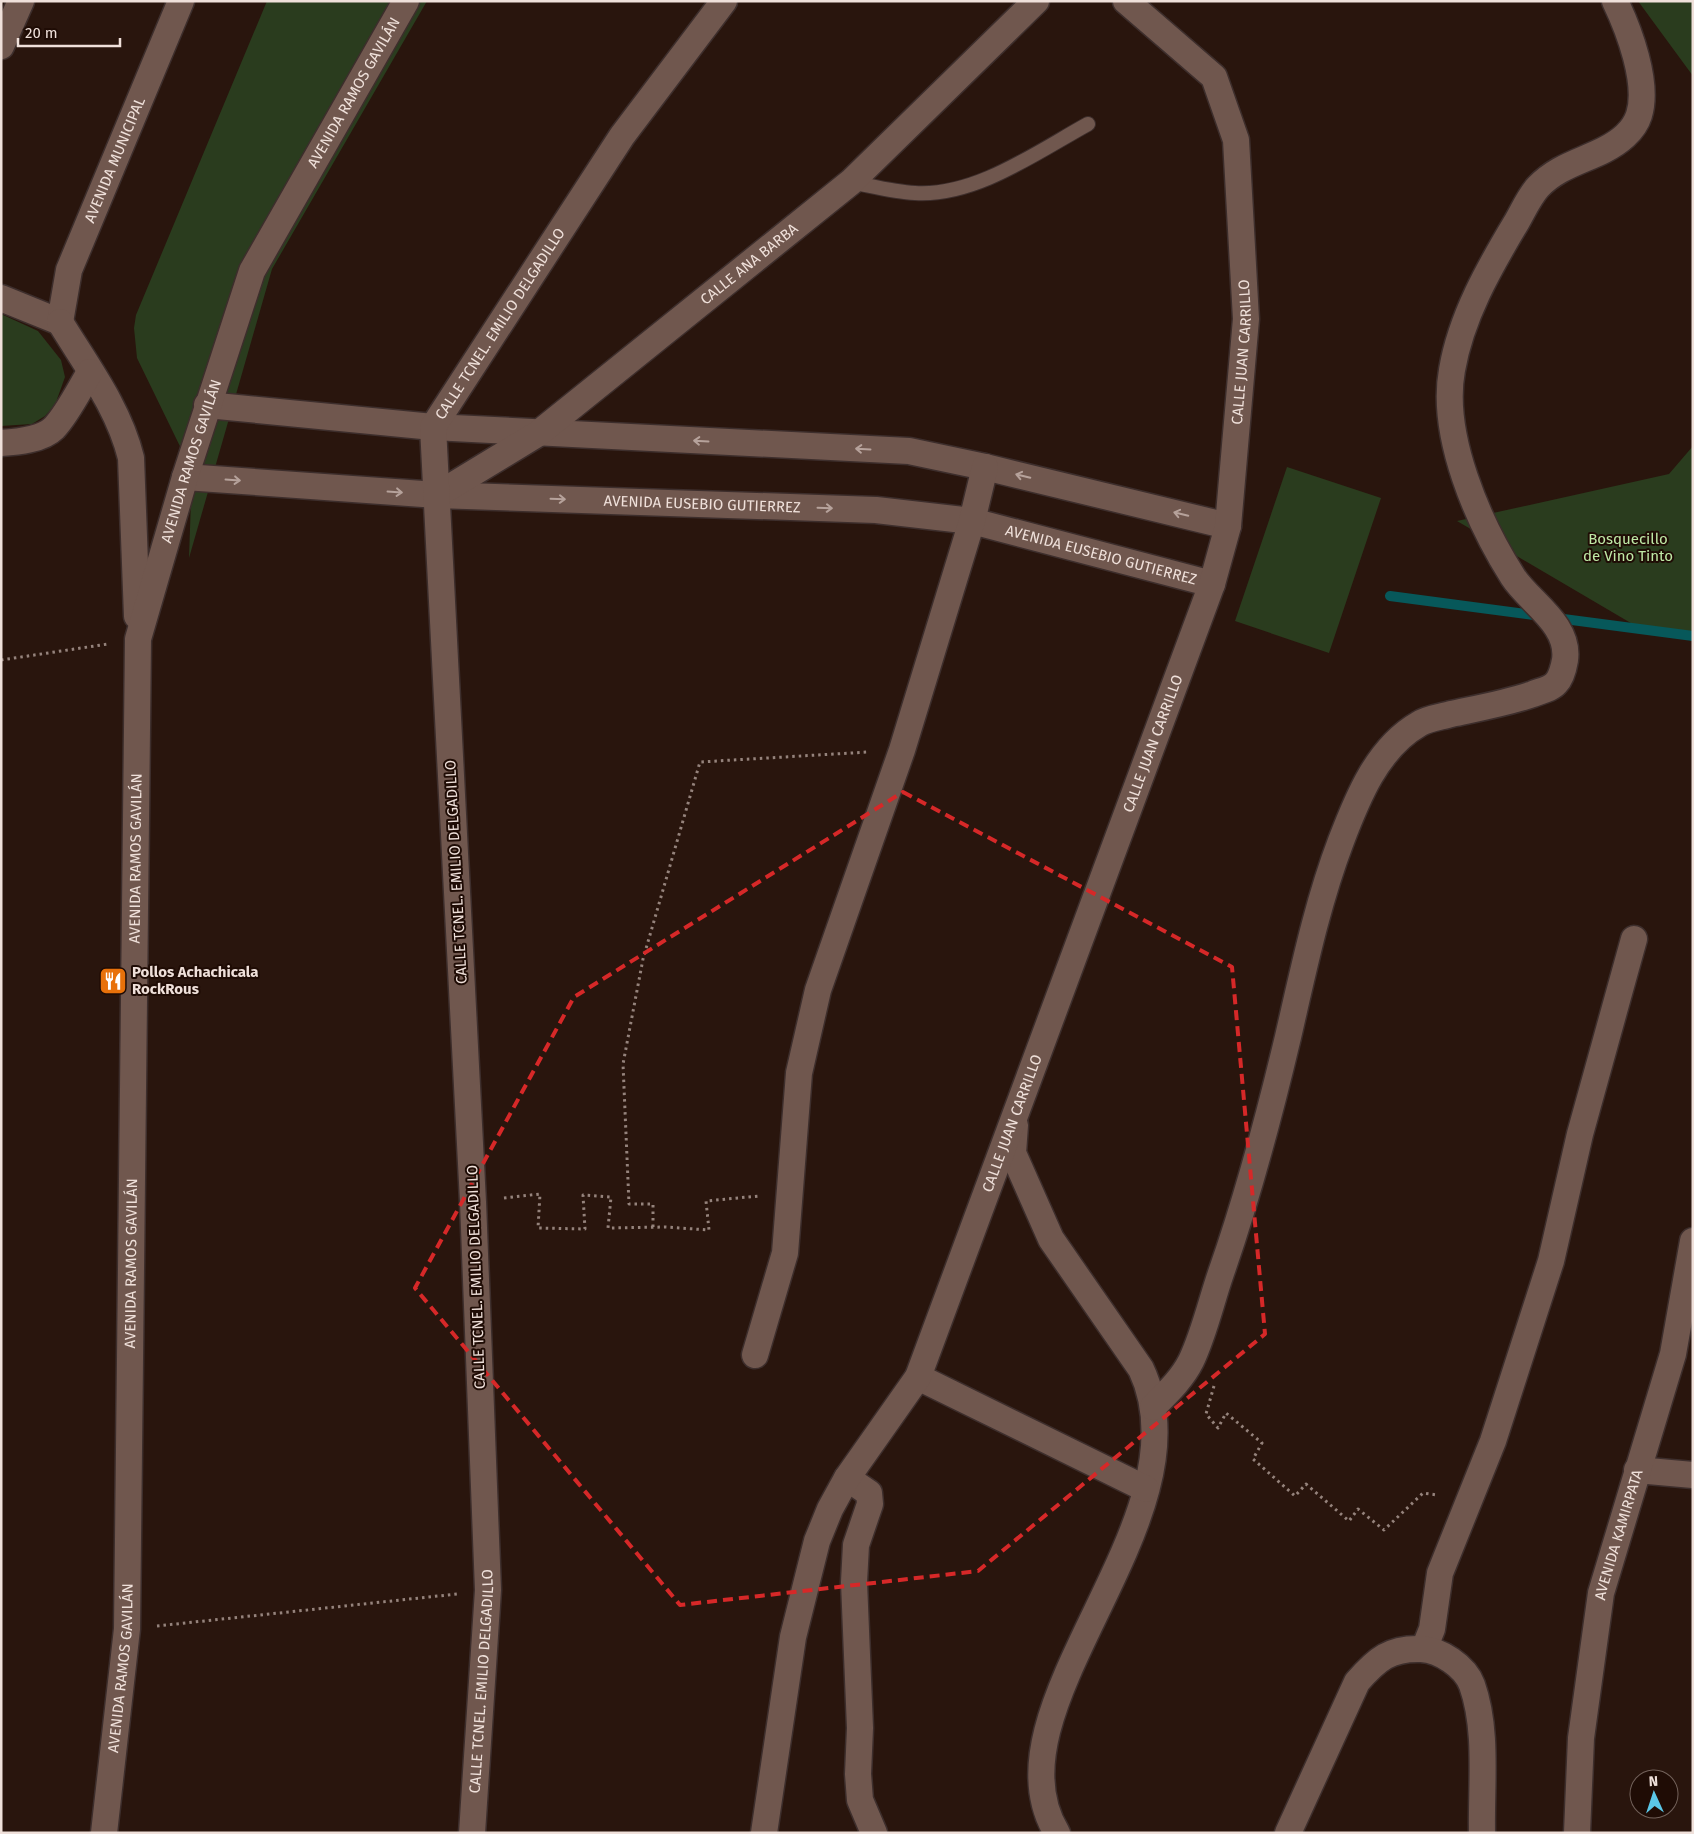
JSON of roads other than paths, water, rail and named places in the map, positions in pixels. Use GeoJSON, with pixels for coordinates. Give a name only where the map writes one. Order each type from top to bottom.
{"type":"FeatureCollection","features":[{"type":"Feature","properties":{"kind":"street"},"geometry":{"type":"LineString","coordinates":[[1,46],[21,1]]}},
{"type":"Feature","properties":{"kind":"street","name":"AVENIDA MUNICIPAL"},"geometry":{"type":"LineString","coordinates":[[60,322],[68,270],[181,1]]}},
{"type":"Feature","properties":{"kind":"street","name":"AVENIDA RAMOS GAVILÁN"},"geometry":{"type":"LineString","coordinates":[[104,1833],[127,1629],[138,639],[184,476],[252,271],[406,1]]}},
{"type":"Feature","properties":{"kind":"street","name":"CALLE TCNEL. EMILIO DELGADILLO"},"geometry":{"type":"LineString","coordinates":[[472,1833],[488,1590],[473,1202],[432,427],[622,136],[724,1]]}},
{"type":"Feature","properties":{"kind":"street","name":"CALLE ANA BARBA"},"geometry":{"type":"LineString","coordinates":[[437,495],[538,433],[851,182],[1036,1]]}},
{"type":"Feature","properties":{"kind":"street","name":"CALLE JUAN CARRILLO"},"geometry":{"type":"LineString","coordinates":[[764,1833],[793,1637],[817,1541],[830,1509],[847,1478],[918,1377],[1016,1106],[1212,584],[1228,526],[1246,319],[1236,140],[1214,77],[1126,1]]}},
{"type":"Feature","properties":{"kind":"street"},"geometry":{"type":"LineString","coordinates":[[1153,1406],[1172,1389],[1191,1362],[1238,1222],[1270,1110],[1310,944],[1332,864],[1355,804],[1387,752],[1423,721],[1535,693],[1555,685],[1562,672],[1565,648],[1560,634],[1551,619],[1516,581],[1499,553],[1462,468],[1452,433],[1449,402],[1451,373],[1457,345],[1476,297],[1499,251],[1536,190],[1563,167],[1604,150],[1627,136],[1639,117],[1641,98],[1638,68],[1628,29],[1615,1]]}},
{"type":"Feature","properties":{"kind":"street"},"geometry":{"type":"LineString","coordinates":[[1,298],[60,322],[116,416],[126,437],[131,458],[138,639]]}},
{"type":"Feature","properties":{"kind":"street"},"geometry":{"type":"LineString","coordinates":[[1,443],[36,437],[53,429],[90,372]]}},
{"type":"Feature","properties":{"kind":"street"},"geometry":{"type":"LineString","coordinates":[[208,405],[432,427],[909,451],[985,467],[1228,526]]}},
{"type":"Feature","properties":{"kind":"street"},"geometry":{"type":"LineString","coordinates":[[755,1354],[785,1253],[799,1073],[818,990],[902,750],[972,521],[985,467]]}},
{"type":"Feature","properties":{"kind":"street","name":"AVENIDA EUSEBIO GUTIERREZ"},"geometry":{"type":"LineString","coordinates":[[184,476],[437,495],[876,510],[972,521],[1212,584]]}},
{"type":"Feature","properties":{"kind":"street"},"geometry":{"type":"LineString","coordinates":[[1424,1649],[1432,1629],[1440,1573],[1493,1441],[1551,1261],[1580,1134],[1634,939]]}},
{"type":"Feature","properties":{"kind":"street"},"geometry":{"type":"LineString","coordinates":[[1016,1106],[1013,1153],[1051,1238],[1141,1369],[1148,1384],[1156,1430],[1154,1453],[1146,1489],[1125,1552],[1069,1670],[1043,1749],[1041,1776],[1044,1801],[1057,1833]]}},
{"type":"Feature","properties":{"kind":"street","name":"AVENIDA KAMIRPATA"},"geometry":{"type":"LineString","coordinates":[[1577,1833],[1581,1738],[1601,1592],[1673,1354],[1693,1241]]}},
{"type":"Feature","properties":{"kind":"street"},"geometry":{"type":"LineString","coordinates":[[918,1377],[1146,1489]]}},
{"type":"Feature","properties":{"kind":"street"},"geometry":{"type":"LineString","coordinates":[[1637,1470],[1693,1474]]}},
{"type":"Feature","properties":{"kind":"street"},"geometry":{"type":"LineString","coordinates":[[847,1478],[869,1493],[870,1504],[856,1545],[854,1582],[860,1728],[858,1774],[860,1800],[874,1833]]}},
{"type":"Feature","properties":{"kind":"street"},"geometry":{"type":"LineString","coordinates":[[1288,1833],[1357,1682],[1372,1664],[1389,1653],[1424,1649],[1436,1652],[1455,1663],[1471,1683],[1481,1733],[1482,1833]]}},
{"type":"Feature","properties":{"kind":"lane"},"geometry":{"type":"LineString","coordinates":[[851,182],[917,194],[943,192],[969,186],[993,176],[1088,124]]}},
{"type":"Feature","properties":{"kind":"waterway"},"geometry":{"type":"LineString","coordinates":[[1390,596],[1693,636]]}},
{"type":"Feature","properties":{"kind":"place","name":"Pollos Achachicala RockRous"},"geometry":{"type":"Point","coordinates":[113,981]}},
{"type":"Feature","properties":{"kind":"park label","name":"Bosquecillo de Vino Tinto"},"geometry":{"type":"Point","coordinates":[1628,548]}}]}
